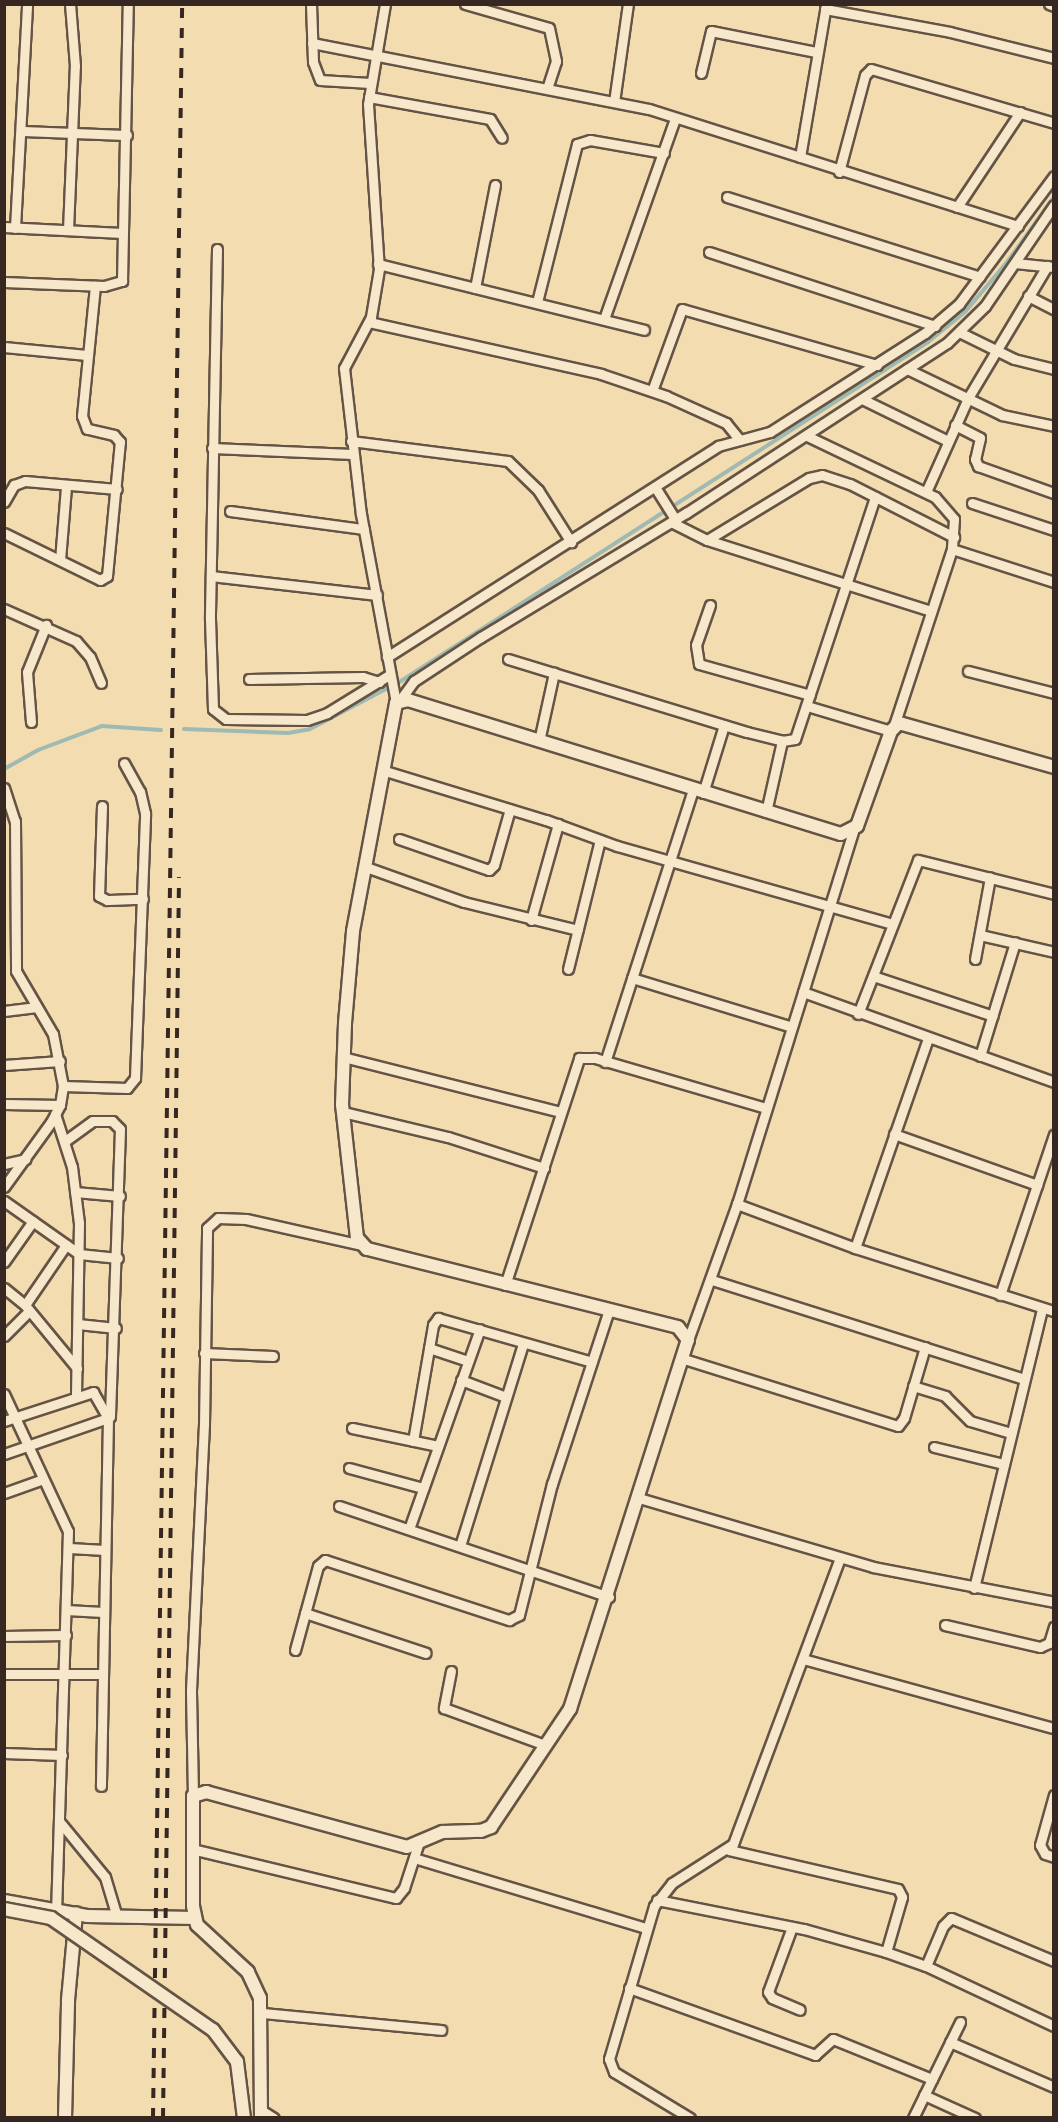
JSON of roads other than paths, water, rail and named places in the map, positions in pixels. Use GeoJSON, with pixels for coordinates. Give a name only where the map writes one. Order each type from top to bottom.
{"type":"FeatureCollection","features":[{"type":"Feature","properties":{"kind":"street"},"geometry":{"type":"LineString","coordinates":[[27,4],[21,131],[10,228],[122,233]]}},
{"type":"Feature","properties":{"kind":"street"},"geometry":{"type":"LineString","coordinates":[[68,230],[75,66],[70,4]]}},
{"type":"Feature","properties":{"kind":"street"},"geometry":{"type":"LineString","coordinates":[[4,282],[95,286],[122,281],[127,135],[128,4]]}},
{"type":"Feature","properties":{"kind":"street"},"geometry":{"type":"LineString","coordinates":[[311,4],[313,62],[320,80],[370,83]]}},
{"type":"Feature","properties":{"kind":"street"},"geometry":{"type":"LineString","coordinates":[[361,1245],[355,1229],[343,1112],[343,1057],[351,944],[396,699],[390,679],[352,454],[344,368],[369,322],[378,264],[370,181],[369,97],[385,4]]}},
{"type":"Feature","properties":{"kind":"street"},"geometry":{"type":"LineString","coordinates":[[465,4],[549,28],[556,61],[547,89]]}},
{"type":"Feature","properties":{"kind":"street"},"geometry":{"type":"LineString","coordinates":[[614,102],[628,4]]}},
{"type":"Feature","properties":{"kind":"street"},"geometry":{"type":"LineString","coordinates":[[1049,4],[1053,6]]}},
{"type":"Feature","properties":{"kind":"street"},"geometry":{"type":"LineString","coordinates":[[800,157],[825,7],[950,32],[1053,58]]}},
{"type":"Feature","properties":{"kind":"street"},"geometry":{"type":"LineString","coordinates":[[701,73],[711,31],[816,52]]}},
{"type":"Feature","properties":{"kind":"street"},"geometry":{"type":"LineString","coordinates":[[312,43],[614,102],[675,118],[800,157],[839,172],[1018,226]]}},
{"type":"Feature","properties":{"kind":"street"},"geometry":{"type":"LineString","coordinates":[[839,172],[868,70],[1053,123]]}},
{"type":"Feature","properties":{"kind":"street"},"geometry":{"type":"LineString","coordinates":[[369,97],[490,119],[502,138]]}},
{"type":"Feature","properties":{"kind":"street"},"geometry":{"type":"LineString","coordinates":[[957,207],[1020,112]]}},
{"type":"Feature","properties":{"kind":"street"},"geometry":{"type":"LineString","coordinates":[[604,319],[675,118]]}},
{"type":"Feature","properties":{"kind":"street"},"geometry":{"type":"LineString","coordinates":[[21,131],[127,135]]}},
{"type":"Feature","properties":{"kind":"street"},"geometry":{"type":"LineString","coordinates":[[537,302],[577,144],[590,140],[664,153]]}},
{"type":"Feature","properties":{"kind":"street"},"geometry":{"type":"LineString","coordinates":[[387,657],[571,542],[718,446],[770,432],[935,326],[951,313],[980,277],[1053,176]]}},
{"type":"Feature","properties":{"kind":"street"},"geometry":{"type":"LineString","coordinates":[[475,288],[495,185]]}},
{"type":"Feature","properties":{"kind":"street"},"geometry":{"type":"LineString","coordinates":[[727,197],[980,277]]}},
{"type":"Feature","properties":{"kind":"street"},"geometry":{"type":"LineString","coordinates":[[396,699],[414,681],[672,518],[807,436],[959,332],[1015,263],[1049,217],[1053,205]]}},
{"type":"Feature","properties":{"kind":"street"},"geometry":{"type":"LineString","coordinates":[[217,249],[212,448],[211,698],[213,708],[220,717],[307,720],[327,713],[379,682],[390,679]]}},
{"type":"Feature","properties":{"kind":"street"},"geometry":{"type":"LineString","coordinates":[[709,252],[935,326]]}},
{"type":"Feature","properties":{"kind":"street"},"geometry":{"type":"LineString","coordinates":[[1015,263],[1050,266]]}},
{"type":"Feature","properties":{"kind":"street"},"geometry":{"type":"LineString","coordinates":[[378,264],[644,330]]}},
{"type":"Feature","properties":{"kind":"street"},"geometry":{"type":"LineString","coordinates":[[926,492],[968,399],[1028,296],[1050,266]]}},
{"type":"Feature","properties":{"kind":"street"},"geometry":{"type":"LineString","coordinates":[[4,533],[100,580],[106,576],[117,489],[120,442],[114,435],[85,427],[87,355],[95,286]]}},
{"type":"Feature","properties":{"kind":"street"},"geometry":{"type":"LineString","coordinates":[[1028,296],[1053,309]]}},
{"type":"Feature","properties":{"kind":"street"},"geometry":{"type":"LineString","coordinates":[[652,390],[682,309],[877,365]]}},
{"type":"Feature","properties":{"kind":"street"},"geometry":{"type":"LineString","coordinates":[[369,322],[601,374],[652,390],[726,423],[740,440]]}},
{"type":"Feature","properties":{"kind":"street"},"geometry":{"type":"LineString","coordinates":[[959,332],[995,350],[1053,369]]}},
{"type":"Feature","properties":{"kind":"street"},"geometry":{"type":"LineString","coordinates":[[4,347],[87,355]]}},
{"type":"Feature","properties":{"kind":"street"},"geometry":{"type":"LineString","coordinates":[[907,369],[1002,415],[1053,426]]}},
{"type":"Feature","properties":{"kind":"street"},"geometry":{"type":"LineString","coordinates":[[862,399],[948,441]]}},
{"type":"Feature","properties":{"kind":"street"},"geometry":{"type":"LineString","coordinates":[[955,424],[980,438],[975,455],[978,466],[1053,493]]}},
{"type":"Feature","properties":{"kind":"street"},"geometry":{"type":"LineString","coordinates":[[193,1796],[206,1792],[407,1847],[418,1845],[443,1832],[481,1831],[491,1827],[544,1744],[570,1709],[609,1597],[688,1340],[712,1280],[737,1204],[853,831],[892,728],[952,549],[954,537],[951,511],[926,492],[807,436]]}},
{"type":"Feature","properties":{"kind":"street"},"geometry":{"type":"LineString","coordinates":[[351,441],[508,461],[538,490],[571,542]]}},
{"type":"Feature","properties":{"kind":"street"},"geometry":{"type":"LineString","coordinates":[[212,448],[352,454]]}},
{"type":"Feature","properties":{"kind":"street"},"geometry":{"type":"LineString","coordinates":[[707,540],[816,476],[833,477],[954,537]]}},
{"type":"Feature","properties":{"kind":"street"},"geometry":{"type":"LineString","coordinates":[[4,502],[19,482],[117,489]]}},
{"type":"Feature","properties":{"kind":"street"},"geometry":{"type":"LineString","coordinates":[[60,560],[66,486]]}},
{"type":"Feature","properties":{"kind":"street"},"geometry":{"type":"LineString","coordinates":[[655,487],[672,518],[707,540],[931,611]]}},
{"type":"Feature","properties":{"kind":"street"},"geometry":{"type":"LineString","coordinates":[[508,659],[724,725],[782,741],[795,739],[799,733],[875,497]]}},
{"type":"Feature","properties":{"kind":"street"},"geometry":{"type":"LineString","coordinates":[[972,502],[1053,530]]}},
{"type":"Feature","properties":{"kind":"street"},"geometry":{"type":"LineString","coordinates":[[230,511],[364,529]]}},
{"type":"Feature","properties":{"kind":"street"},"geometry":{"type":"LineString","coordinates":[[952,549],[1053,582]]}},
{"type":"Feature","properties":{"kind":"street"},"geometry":{"type":"LineString","coordinates":[[211,576],[377,596]]}},
{"type":"Feature","properties":{"kind":"street"},"geometry":{"type":"LineString","coordinates":[[710,605],[696,645],[699,664],[810,695]]}},
{"type":"Feature","properties":{"kind":"street"},"geometry":{"type":"LineString","coordinates":[[4,609],[46,625],[84,650],[100,683]]}},
{"type":"Feature","properties":{"kind":"street"},"geometry":{"type":"LineString","coordinates":[[32,722],[27,672],[46,625]]}},
{"type":"Feature","properties":{"kind":"street"},"geometry":{"type":"LineString","coordinates":[[968,671],[1053,693]]}},
{"type":"Feature","properties":{"kind":"street"},"geometry":{"type":"LineString","coordinates":[[539,741],[554,673]]}},
{"type":"Feature","properties":{"kind":"street"},"geometry":{"type":"LineString","coordinates":[[249,678],[363,677],[379,682]]}},
{"type":"Feature","properties":{"kind":"street"},"geometry":{"type":"LineString","coordinates":[[396,699],[841,834],[853,831]]}},
{"type":"Feature","properties":{"kind":"street"},"geometry":{"type":"LineString","coordinates":[[807,706],[892,728],[907,722],[1053,767]]}},
{"type":"Feature","properties":{"kind":"street"},"geometry":{"type":"LineString","coordinates":[[605,1062],[671,861],[724,725]]}},
{"type":"Feature","properties":{"kind":"street"},"geometry":{"type":"LineString","coordinates":[[766,812],[782,741]]}},
{"type":"Feature","properties":{"kind":"street"},"geometry":{"type":"LineString","coordinates":[[63,1086],[126,1088],[135,1078],[143,899],[144,801],[124,763]]}},
{"type":"Feature","properties":{"kind":"street"},"geometry":{"type":"LineString","coordinates":[[382,770],[558,824],[600,840],[829,904],[892,924]]}},
{"type":"Feature","properties":{"kind":"street"},"geometry":{"type":"LineString","coordinates":[[4,788],[15,821],[9,940],[16,971],[53,1034],[63,1086],[58,1110],[4,1187]]}},
{"type":"Feature","properties":{"kind":"street"},"geometry":{"type":"LineString","coordinates":[[102,806],[99,896],[107,900],[143,899]]}},
{"type":"Feature","properties":{"kind":"street"},"geometry":{"type":"LineString","coordinates":[[399,839],[489,870],[494,866],[510,809]]}},
{"type":"Feature","properties":{"kind":"street"},"geometry":{"type":"LineString","coordinates":[[531,920],[558,824]]}},
{"type":"Feature","properties":{"kind":"street"},"geometry":{"type":"LineString","coordinates":[[568,969],[600,840]]}},
{"type":"Feature","properties":{"kind":"street"},"geometry":{"type":"LineString","coordinates":[[858,1014],[918,860],[1053,894]]}},
{"type":"Feature","properties":{"kind":"street"},"geometry":{"type":"LineString","coordinates":[[366,867],[531,920],[578,930]]}},
{"type":"Feature","properties":{"kind":"street"},"geometry":{"type":"LineString","coordinates":[[975,959],[990,877]]}},
{"type":"Feature","properties":{"kind":"street"},"geometry":{"type":"LineString","coordinates":[[980,935],[1053,952]]}},
{"type":"Feature","properties":{"kind":"street"},"geometry":{"type":"LineString","coordinates":[[980,1056],[1016,942]]}},
{"type":"Feature","properties":{"kind":"street"},"geometry":{"type":"LineString","coordinates":[[873,976],[993,1016]]}},
{"type":"Feature","properties":{"kind":"street"},"geometry":{"type":"LineString","coordinates":[[632,978],[792,1027]]}},
{"type":"Feature","properties":{"kind":"street"},"geometry":{"type":"LineString","coordinates":[[803,992],[858,1014],[1053,1082]]}},
{"type":"Feature","properties":{"kind":"street"},"geometry":{"type":"LineString","coordinates":[[4,1011],[37,1007]]}},
{"type":"Feature","properties":{"kind":"street"},"geometry":{"type":"LineString","coordinates":[[855,1248],[928,1038]]}},
{"type":"Feature","properties":{"kind":"street"},"geometry":{"type":"LineString","coordinates":[[343,1057],[561,1112]]}},
{"type":"Feature","properties":{"kind":"street"},"geometry":{"type":"LineString","coordinates":[[505,1285],[579,1058],[605,1062],[766,1108]]}},
{"type":"Feature","properties":{"kind":"street"},"geometry":{"type":"LineString","coordinates":[[4,1065],[60,1061]]}},
{"type":"Feature","properties":{"kind":"street"},"geometry":{"type":"LineString","coordinates":[[4,1104],[58,1110]]}},
{"type":"Feature","properties":{"kind":"street"},"geometry":{"type":"LineString","coordinates":[[58,1110],[75,1192],[80,1254],[76,1396]]}},
{"type":"Feature","properties":{"kind":"street"},"geometry":{"type":"LineString","coordinates":[[343,1112],[448,1137],[544,1168]]}},
{"type":"Feature","properties":{"kind":"street"},"geometry":{"type":"LineString","coordinates":[[65,1141],[93,1121],[117,1124],[121,1136],[116,1328],[109,1421],[103,1612],[101,1786]]}},
{"type":"Feature","properties":{"kind":"street"},"geometry":{"type":"LineString","coordinates":[[894,1134],[1037,1185]]}},
{"type":"Feature","properties":{"kind":"street"},"geometry":{"type":"LineString","coordinates":[[1000,1295],[1037,1185],[1049,1165],[1053,1135]]}},
{"type":"Feature","properties":{"kind":"street"},"geometry":{"type":"LineString","coordinates":[[4,1164],[25,1159]]}},
{"type":"Feature","properties":{"kind":"street"},"geometry":{"type":"LineString","coordinates":[[75,1192],[120,1196]]}},
{"type":"Feature","properties":{"kind":"street"},"geometry":{"type":"LineString","coordinates":[[4,1201],[80,1254],[118,1258]]}},
{"type":"Feature","properties":{"kind":"street"},"geometry":{"type":"LineString","coordinates":[[737,1204],[855,1248],[1053,1311]]}},
{"type":"Feature","properties":{"kind":"street"},"geometry":{"type":"LineString","coordinates":[[274,2118],[261,2114],[262,2013],[260,1998],[248,1972],[201,1931],[195,1918],[191,1690],[204,1353],[204,1241],[210,1222],[246,1219],[361,1245],[505,1285],[678,1327],[688,1340]]}},
{"type":"Feature","properties":{"kind":"street"},"geometry":{"type":"LineString","coordinates":[[4,1262],[33,1221]]}},
{"type":"Feature","properties":{"kind":"street"},"geometry":{"type":"LineString","coordinates":[[4,1336],[27,1308],[66,1245]]}},
{"type":"Feature","properties":{"kind":"street"},"geometry":{"type":"LineString","coordinates":[[712,1280],[1024,1379]]}},
{"type":"Feature","properties":{"kind":"street"},"geometry":{"type":"LineString","coordinates":[[4,1288],[27,1308],[77,1368]]}},
{"type":"Feature","properties":{"kind":"street"},"geometry":{"type":"LineString","coordinates":[[974,1588],[1042,1308]]}},
{"type":"Feature","properties":{"kind":"street"},"geometry":{"type":"LineString","coordinates":[[295,1650],[318,1566],[325,1560],[509,1620],[519,1615],[532,1571],[552,1484],[609,1311]]}},
{"type":"Feature","properties":{"kind":"street"},"geometry":{"type":"LineString","coordinates":[[413,1441],[433,1325],[438,1318],[592,1362]]}},
{"type":"Feature","properties":{"kind":"street"},"geometry":{"type":"LineString","coordinates":[[78,1324],[116,1328]]}},
{"type":"Feature","properties":{"kind":"street"},"geometry":{"type":"LineString","coordinates":[[409,1529],[480,1329]]}},
{"type":"Feature","properties":{"kind":"street"},"geometry":{"type":"LineString","coordinates":[[460,1546],[523,1344]]}},
{"type":"Feature","properties":{"kind":"street"},"geometry":{"type":"LineString","coordinates":[[684,1359],[893,1426],[904,1418],[925,1347]]}},
{"type":"Feature","properties":{"kind":"street"},"geometry":{"type":"LineString","coordinates":[[429,1348],[468,1361]]}},
{"type":"Feature","properties":{"kind":"street"},"geometry":{"type":"LineString","coordinates":[[204,1353],[273,1356]]}},
{"type":"Feature","properties":{"kind":"street"},"geometry":{"type":"LineString","coordinates":[[461,1380],[506,1397]]}},
{"type":"Feature","properties":{"kind":"street"},"geometry":{"type":"LineString","coordinates":[[913,1386],[945,1396],[970,1421],[1011,1432]]}},
{"type":"Feature","properties":{"kind":"street"},"geometry":{"type":"LineString","coordinates":[[4,1421],[93,1392],[109,1421]]}},
{"type":"Feature","properties":{"kind":"street"},"geometry":{"type":"LineString","coordinates":[[4,1394],[17,1417],[43,1479],[65,1520],[69,1548],[56,1908]]}},
{"type":"Feature","properties":{"kind":"street"},"geometry":{"type":"LineString","coordinates":[[4,1454],[109,1421]]}},
{"type":"Feature","properties":{"kind":"street"},"geometry":{"type":"LineString","coordinates":[[352,1428],[438,1446]]}},
{"type":"Feature","properties":{"kind":"street"},"geometry":{"type":"LineString","coordinates":[[934,1447],[1004,1464]]}},
{"type":"Feature","properties":{"kind":"street"},"geometry":{"type":"LineString","coordinates":[[349,1468],[423,1488]]}},
{"type":"Feature","properties":{"kind":"street"},"geometry":{"type":"LineString","coordinates":[[4,1492],[43,1479]]}},
{"type":"Feature","properties":{"kind":"street"},"geometry":{"type":"LineString","coordinates":[[639,1498],[840,1558],[974,1588],[1053,1602]]}},
{"type":"Feature","properties":{"kind":"street"},"geometry":{"type":"LineString","coordinates":[[339,1506],[609,1597]]}},
{"type":"Feature","properties":{"kind":"street"},"geometry":{"type":"LineString","coordinates":[[69,1548],[105,1550]]}},
{"type":"Feature","properties":{"kind":"street"},"geometry":{"type":"LineString","coordinates":[[690,2118],[614,2072],[610,2066],[629,1988],[646,1928],[657,1900],[672,1883],[729,1850],[840,1558]]}},
{"type":"Feature","properties":{"kind":"street"},"geometry":{"type":"LineString","coordinates":[[66,1610],[103,1612]]}},
{"type":"Feature","properties":{"kind":"street"},"geometry":{"type":"LineString","coordinates":[[305,1613],[426,1653]]}},
{"type":"Feature","properties":{"kind":"street"},"geometry":{"type":"LineString","coordinates":[[945,1625],[1040,1647],[1048,1643],[1053,1627]]}},
{"type":"Feature","properties":{"kind":"street"},"geometry":{"type":"LineString","coordinates":[[4,1636],[66,1635]]}},
{"type":"Feature","properties":{"kind":"street"},"geometry":{"type":"LineString","coordinates":[[803,1659],[1053,1728]]}},
{"type":"Feature","properties":{"kind":"street"},"geometry":{"type":"LineString","coordinates":[[451,1671],[444,1708],[544,1744]]}},
{"type":"Feature","properties":{"kind":"street"},"geometry":{"type":"LineString","coordinates":[[4,1674],[102,1674]]}},
{"type":"Feature","properties":{"kind":"street"},"geometry":{"type":"LineString","coordinates":[[4,1753],[62,1755]]}},
{"type":"Feature","properties":{"kind":"street"},"geometry":{"type":"LineString","coordinates":[[1053,1795],[1051,1818],[1041,1845],[1045,1854],[1053,1857]]}},
{"type":"Feature","properties":{"kind":"street"},"geometry":{"type":"LineString","coordinates":[[59,1821],[105,1877],[117,1917]]}},
{"type":"Feature","properties":{"kind":"street"},"geometry":{"type":"LineString","coordinates":[[192,1849],[396,1898],[418,1845]]}},
{"type":"Feature","properties":{"kind":"street"},"geometry":{"type":"LineString","coordinates":[[729,1850],[898,1889],[902,1897],[886,1952]]}},
{"type":"Feature","properties":{"kind":"street"},"geometry":{"type":"LineString","coordinates":[[414,1858],[646,1928]]}},
{"type":"Feature","properties":{"kind":"street"},"geometry":{"type":"LineString","coordinates":[[657,1900],[792,1927],[886,1952],[926,1966],[1053,2026]]}},
{"type":"Feature","properties":{"kind":"street"},"geometry":{"type":"LineString","coordinates":[[4,1901],[117,1917],[195,1918]]}},
{"type":"Feature","properties":{"kind":"street"},"geometry":{"type":"LineString","coordinates":[[4,1909],[51,1918],[213,2030],[230,2049],[239,2068],[244,2118]]}},
{"type":"Feature","properties":{"kind":"street"},"geometry":{"type":"LineString","coordinates":[[65,2118],[76,1913]]}},
{"type":"Feature","properties":{"kind":"street"},"geometry":{"type":"LineString","coordinates":[[926,1966],[943,1926],[951,1918],[1053,1961]]}},
{"type":"Feature","properties":{"kind":"street"},"geometry":{"type":"LineString","coordinates":[[792,1927],[768,1992],[772,1998],[800,2010]]}},
{"type":"Feature","properties":{"kind":"street"},"geometry":{"type":"LineString","coordinates":[[629,1988],[815,2055],[833,2039],[932,2079]]}},
{"type":"Feature","properties":{"kind":"street"},"geometry":{"type":"LineString","coordinates":[[262,2013],[441,2030]]}},
{"type":"Feature","properties":{"kind":"street"},"geometry":{"type":"LineString","coordinates":[[913,2118],[960,2022]]}},
{"type":"Feature","properties":{"kind":"street"},"geometry":{"type":"LineString","coordinates":[[950,2042],[1053,2087]]}},
{"type":"Feature","properties":{"kind":"street"},"geometry":{"type":"LineString","coordinates":[[924,2096],[975,2118]]}},
{"type":"Feature","properties":{"kind":"waterway"},"geometry":{"type":"LineString","coordinates":[[184,729],[288,733],[310,729],[401,681],[928,342],[965,312],[1008,261],[1054,197]]}},
{"type":"Feature","properties":{"kind":"waterway"},"geometry":{"type":"LineString","coordinates":[[4,769],[38,750],[102,726],[161,730]]}},
{"type":"Feature","properties":{"kind":"railway"},"geometry":{"type":"LineString","coordinates":[[153,2118],[182,4]]}},
{"type":"Feature","properties":{"kind":"railway"},"geometry":{"type":"LineString","coordinates":[[163,2118],[179,877]]}}]}
